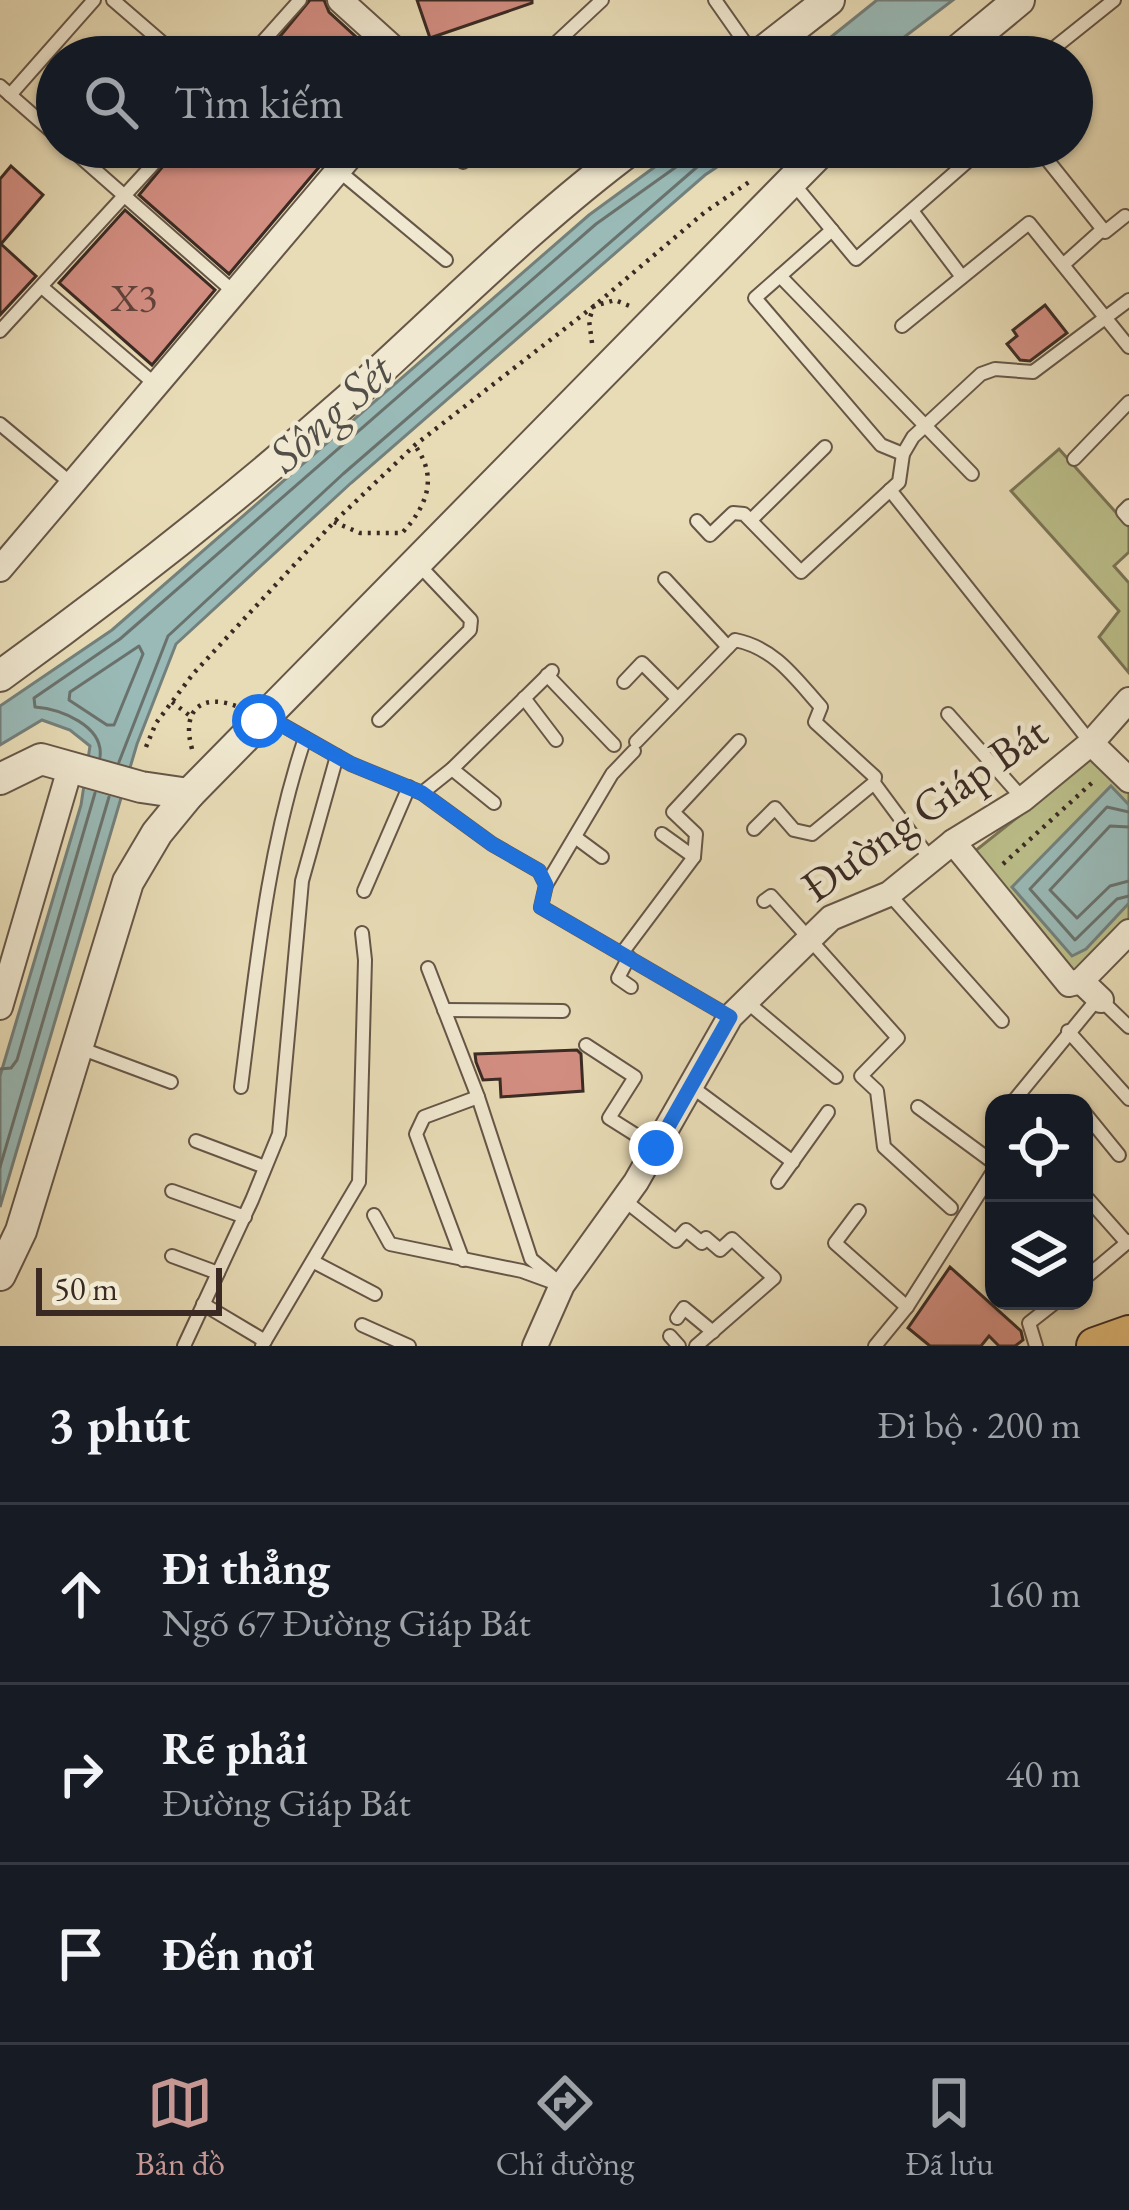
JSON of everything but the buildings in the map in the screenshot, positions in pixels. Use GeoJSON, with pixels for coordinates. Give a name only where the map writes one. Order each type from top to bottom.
{"type":"FeatureCollection","features":[{"type":"Feature","properties":{"kind":"main road"},"geometry":{"type":"LineString","coordinates":[[1094,1346],[1129,1334]]}},
{"type":"Feature","properties":{"kind":"street"},"geometry":{"type":"LineString","coordinates":[[340,0],[380,36]]}},
{"type":"Feature","properties":{"kind":"street"},"geometry":{"type":"LineString","coordinates":[[783,36],[830,0]]}},
{"type":"Feature","properties":{"kind":"street"},"geometry":{"type":"LineString","coordinates":[[975,36],[1019,0]]}},
{"type":"Feature","properties":{"kind":"street"},"geometry":{"type":"LineString","coordinates":[[0,569],[341,168]]}},
{"type":"Feature","properties":{"kind":"street"},"geometry":{"type":"LineString","coordinates":[[0,676],[160,560],[351,396],[537,224],[608,168]]}},
{"type":"Feature","properties":{"kind":"street"},"geometry":{"type":"LineString","coordinates":[[0,1275],[21,1231],[128,882],[157,833],[255,713],[416,562],[776,177],[791,168]]}},
{"type":"Feature","properties":{"kind":"street","name":"Đường Giáp Bát"},"geometry":{"type":"LineString","coordinates":[[535,1346],[562,1285],[623,1200],[738,1009],[831,918],[889,894],[953,842],[1023,800],[1091,743],[1129,701]]}},
{"type":"Feature","properties":{"kind":"street"},"geometry":{"type":"LineString","coordinates":[[1091,743],[1121,772]]}},
{"type":"Feature","properties":{"kind":"street"},"geometry":{"type":"LineString","coordinates":[[0,779],[41,759],[141,787],[189,794]]}},
{"type":"Feature","properties":{"kind":"street"},"geometry":{"type":"LineString","coordinates":[[0,1007],[6,964],[71,765]]}},
{"type":"Feature","properties":{"kind":"street"},"geometry":{"type":"LineString","coordinates":[[953,842],[1069,984],[1081,981],[1125,944]]}},
{"type":"Feature","properties":{"kind":"street"},"geometry":{"type":"LineString","coordinates":[[1081,981],[1100,1000]]}},
{"type":"Feature","properties":{"kind":"lane"},"geometry":{"type":"LineString","coordinates":[[58,36],[94,0]]}},
{"type":"Feature","properties":{"kind":"lane"},"geometry":{"type":"LineString","coordinates":[[113,0],[155,36]]}},
{"type":"Feature","properties":{"kind":"lane"},"geometry":{"type":"LineString","coordinates":[[268,36],[300,0]]}},
{"type":"Feature","properties":{"kind":"lane"},"geometry":{"type":"LineString","coordinates":[[563,36],[602,0]]}},
{"type":"Feature","properties":{"kind":"lane"},"geometry":{"type":"LineString","coordinates":[[715,0],[741,36]]}},
{"type":"Feature","properties":{"kind":"lane"},"geometry":{"type":"LineString","coordinates":[[1069,36],[1114,0]]}},
{"type":"Feature","properties":{"kind":"lane"},"geometry":{"type":"LineString","coordinates":[[36,59],[5,90],[36,117]]}},
{"type":"Feature","properties":{"kind":"lane"},"geometry":{"type":"LineString","coordinates":[[93,168],[236,294]]}},
{"type":"Feature","properties":{"kind":"lane"},"geometry":{"type":"LineString","coordinates":[[0,332],[150,168]]}},
{"type":"Feature","properties":{"kind":"lane"},"geometry":{"type":"LineString","coordinates":[[776,177],[856,259],[961,168]]}},
{"type":"Feature","properties":{"kind":"lane"},"geometry":{"type":"LineString","coordinates":[[1054,168],[1103,230]]}},
{"type":"Feature","properties":{"kind":"lane"},"geometry":{"type":"LineString","coordinates":[[339,171],[446,260]]}},
{"type":"Feature","properties":{"kind":"lane"},"geometry":{"type":"LineString","coordinates":[[913,212],[962,277]]}},
{"type":"Feature","properties":{"kind":"lane"},"geometry":{"type":"LineString","coordinates":[[1064,264],[1125,216]]}},
{"type":"Feature","properties":{"kind":"lane"},"geometry":{"type":"LineString","coordinates":[[902,326],[1029,223],[1129,347]]}},
{"type":"Feature","properties":{"kind":"lane"},"geometry":{"type":"LineString","coordinates":[[832,230],[755,298],[881,445],[903,454]]}},
{"type":"Feature","properties":{"kind":"lane"},"geometry":{"type":"LineString","coordinates":[[780,276],[972,474]]}},
{"type":"Feature","properties":{"kind":"lane"},"geometry":{"type":"LineString","coordinates":[[43,288],[157,385]]}},
{"type":"Feature","properties":{"kind":"lane"},"geometry":{"type":"LineString","coordinates":[[697,521],[710,535],[733,513],[752,519],[801,572],[899,482],[903,454],[926,425],[981,374],[1006,368],[1033,372],[1129,300]]}},
{"type":"Feature","properties":{"kind":"lane"},"geometry":{"type":"LineString","coordinates":[[1074,458],[1129,403]]}},
{"type":"Feature","properties":{"kind":"lane"},"geometry":{"type":"LineString","coordinates":[[0,424],[73,485]]}},
{"type":"Feature","properties":{"kind":"lane"},"geometry":{"type":"LineString","coordinates":[[752,519],[824,447]]}},
{"type":"Feature","properties":{"kind":"lane"},"geometry":{"type":"LineString","coordinates":[[890,490],[1091,743]]}},
{"type":"Feature","properties":{"kind":"lane"},"geometry":{"type":"LineString","coordinates":[[1129,506],[1123,512],[1129,519]]}},
{"type":"Feature","properties":{"kind":"lane"},"geometry":{"type":"LineString","coordinates":[[379,720],[470,630],[471,620],[416,562]]}},
{"type":"Feature","properties":{"kind":"lane"},"geometry":{"type":"LineString","coordinates":[[664,579],[728,647]]}},
{"type":"Feature","properties":{"kind":"lane"},"geometry":{"type":"LineString","coordinates":[[754,829],[775,808],[794,830],[812,834],[874,783],[875,776],[814,722],[820,707],[775,656],[735,640],[612,774],[546,885],[541,907],[625,955],[738,1009],[836,1077]]}},
{"type":"Feature","properties":{"kind":"lane"},"geometry":{"type":"LineString","coordinates":[[624,682],[642,663],[677,698]]}},
{"type":"Feature","properties":{"kind":"lane"},"geometry":{"type":"LineString","coordinates":[[364,891],[416,790],[452,769],[550,673],[614,746]]}},
{"type":"Feature","properties":{"kind":"lane"},"geometry":{"type":"LineString","coordinates":[[524,698],[556,740]]}},
{"type":"Feature","properties":{"kind":"lane"},"geometry":{"type":"LineString","coordinates":[[255,713],[416,790],[539,871],[546,885]]}},
{"type":"Feature","properties":{"kind":"lane"},"geometry":{"type":"LineString","coordinates":[[948,714],[1023,800]]}},
{"type":"Feature","properties":{"kind":"lane"},"geometry":{"type":"LineString","coordinates":[[241,1087],[283,803],[305,738]]}},
{"type":"Feature","properties":{"kind":"lane"},"geometry":{"type":"LineString","coordinates":[[631,987],[618,979],[625,955],[694,857],[696,834],[673,812],[739,741]]}},
{"type":"Feature","properties":{"kind":"lane"},"geometry":{"type":"LineString","coordinates":[[186,1345],[279,1134],[302,881],[337,756]]}},
{"type":"Feature","properties":{"kind":"lane"},"geometry":{"type":"LineString","coordinates":[[452,769],[494,803]]}},
{"type":"Feature","properties":{"kind":"lane"},"geometry":{"type":"LineString","coordinates":[[874,783],[931,860]]}},
{"type":"Feature","properties":{"kind":"lane"},"geometry":{"type":"LineString","coordinates":[[662,834],[694,857]]}},
{"type":"Feature","properties":{"kind":"lane"},"geometry":{"type":"LineString","coordinates":[[575,837],[602,857]]}},
{"type":"Feature","properties":{"kind":"lane"},"geometry":{"type":"LineString","coordinates":[[889,894],[1002,1021]]}},
{"type":"Feature","properties":{"kind":"lane"},"geometry":{"type":"LineString","coordinates":[[764,901],[771,896],[898,1038],[862,1076],[877,1090],[884,1147],[951,1208]]}},
{"type":"Feature","properties":{"kind":"lane"},"geometry":{"type":"LineString","coordinates":[[203,1304],[264,1344],[359,1182],[362,934]]}},
{"type":"Feature","properties":{"kind":"lane"},"geometry":{"type":"LineString","coordinates":[[428,968],[478,1096],[531,1259],[562,1285]]}},
{"type":"Feature","properties":{"kind":"lane"},"geometry":{"type":"LineString","coordinates":[[1019,1094],[1068,1031],[1100,1000],[1129,1027]]}},
{"type":"Feature","properties":{"kind":"lane"},"geometry":{"type":"LineString","coordinates":[[444,1010],[563,1011]]}},
{"type":"Feature","properties":{"kind":"lane"},"geometry":{"type":"LineString","coordinates":[[1068,1031],[1129,1099]]}},
{"type":"Feature","properties":{"kind":"lane"},"geometry":{"type":"LineString","coordinates":[[76,1046],[170,1082]]}},
{"type":"Feature","properties":{"kind":"lane"},"geometry":{"type":"LineString","coordinates":[[586,1046],[635,1077],[609,1118],[656,1148]]}},
{"type":"Feature","properties":{"kind":"lane"},"geometry":{"type":"LineString","coordinates":[[692,1087],[793,1162]]}},
{"type":"Feature","properties":{"kind":"lane"},"geometry":{"type":"LineString","coordinates":[[463,1260],[416,1134],[424,1118],[478,1096]]}},
{"type":"Feature","properties":{"kind":"lane"},"geometry":{"type":"LineString","coordinates":[[918,1107],[985,1160]]}},
{"type":"Feature","properties":{"kind":"lane"},"geometry":{"type":"LineString","coordinates":[[778,1182],[828,1112]]}},
{"type":"Feature","properties":{"kind":"lane"},"geometry":{"type":"LineString","coordinates":[[1093,1123],[1119,1155]]}},
{"type":"Feature","properties":{"kind":"lane"},"geometry":{"type":"LineString","coordinates":[[196,1141],[266,1167]]}},
{"type":"Feature","properties":{"kind":"lane"},"geometry":{"type":"LineString","coordinates":[[875,1346],[907,1307],[985,1181]]}},
{"type":"Feature","properties":{"kind":"lane"},"geometry":{"type":"LineString","coordinates":[[172,1191],[244,1216]]}},
{"type":"Feature","properties":{"kind":"lane"},"geometry":{"type":"LineString","coordinates":[[623,1200],[676,1241],[686,1231],[702,1243],[706,1238],[720,1250],[732,1240],[774,1278],[696,1346]]}},
{"type":"Feature","properties":{"kind":"lane"},"geometry":{"type":"LineString","coordinates":[[1092,1202],[1128,1242],[1093,1271]]}},
{"type":"Feature","properties":{"kind":"lane"},"geometry":{"type":"LineString","coordinates":[[860,1211],[835,1243],[907,1307]]}},
{"type":"Feature","properties":{"kind":"lane"},"geometry":{"type":"LineString","coordinates":[[374,1215],[390,1244],[522,1271],[562,1285]]}},
{"type":"Feature","properties":{"kind":"lane"},"geometry":{"type":"LineString","coordinates":[[172,1256],[218,1273]]}},
{"type":"Feature","properties":{"kind":"lane"},"geometry":{"type":"LineString","coordinates":[[314,1262],[376,1294]]}},
{"type":"Feature","properties":{"kind":"lane"},"geometry":{"type":"LineString","coordinates":[[676,1318],[684,1308],[712,1332]]}},
{"type":"Feature","properties":{"kind":"lane"},"geometry":{"type":"LineString","coordinates":[[1036,1346],[1029,1323],[1046,1310]]}},
{"type":"Feature","properties":{"kind":"lane"},"geometry":{"type":"LineString","coordinates":[[362,1325],[409,1346]]}},
{"type":"Feature","properties":{"kind":"path"},"geometry":{"type":"LineString","coordinates":[[146,747],[156,723],[193,674],[334,522],[415,445],[594,306],[705,212],[776,177]]}},
{"type":"Feature","properties":{"kind":"path"},"geometry":{"type":"LineString","coordinates":[[594,306],[615,300],[638,312]]}},
{"type":"Feature","properties":{"kind":"path"},"geometry":{"type":"LineString","coordinates":[[594,306],[589,333],[596,353]]}},
{"type":"Feature","properties":{"kind":"path"},"geometry":{"type":"LineString","coordinates":[[334,522],[360,533],[402,533],[424,503],[430,482],[427,463],[415,445]]}},
{"type":"Feature","properties":{"kind":"path"},"geometry":{"type":"LineString","coordinates":[[197,760],[187,729],[189,715],[198,705],[217,701],[255,713]]}},
{"type":"Feature","properties":{"kind":"path"},"geometry":{"type":"LineString","coordinates":[[172,702],[189,715]]}},
{"type":"Feature","properties":{"kind":"path"},"geometry":{"type":"LineString","coordinates":[[1003,864],[1121,772]]}},
{"type":"Feature","properties":{"kind":"green space"},"geometry":{"type":"Polygon","coordinates":[[[1059,449],[1129,527],[1129,552],[1114,566],[1129,583],[1129,673],[1099,637],[1119,611],[1011,491],[1059,449]]]}},
{"type":"Feature","properties":{"kind":"green space"},"geometry":{"type":"Polygon","coordinates":[[[1091,753],[1129,789],[1129,926],[1078,979],[975,851],[1091,753]]]}},
{"type":"Feature","properties":{"kind":"water"},"geometry":{"type":"Polygon","coordinates":[[[877,0],[953,0],[906,36],[832,36],[877,0]]]}},
{"type":"Feature","properties":{"kind":"water"},"geometry":{"type":"Polygon","coordinates":[[[653,168],[716,168],[351,483],[176,644],[137,744],[0,1207],[0,1076],[81,805],[90,746],[70,730],[42,720],[0,745],[0,706],[112,630],[589,215],[653,168]]]}},
{"type":"Feature","properties":{"kind":"water"},"geometry":{"type":"Polygon","coordinates":[[[1111,786],[1129,805],[1129,903],[1086,949],[1072,956],[1012,887],[1111,786]]]}},
{"type":"Feature","properties":{"kind":"route"},"geometry":{"type":"LineString","coordinates":[[259,721],[264,715],[351,764],[422,793],[492,844],[539,871],[546,885],[541,907],[730,1017],[656,1148]]}},
{"type":"Feature","properties":{"kind":"water label","name":"Sông Sét"},"geometry":{"type":"Point","coordinates":[330,412]}}]}
